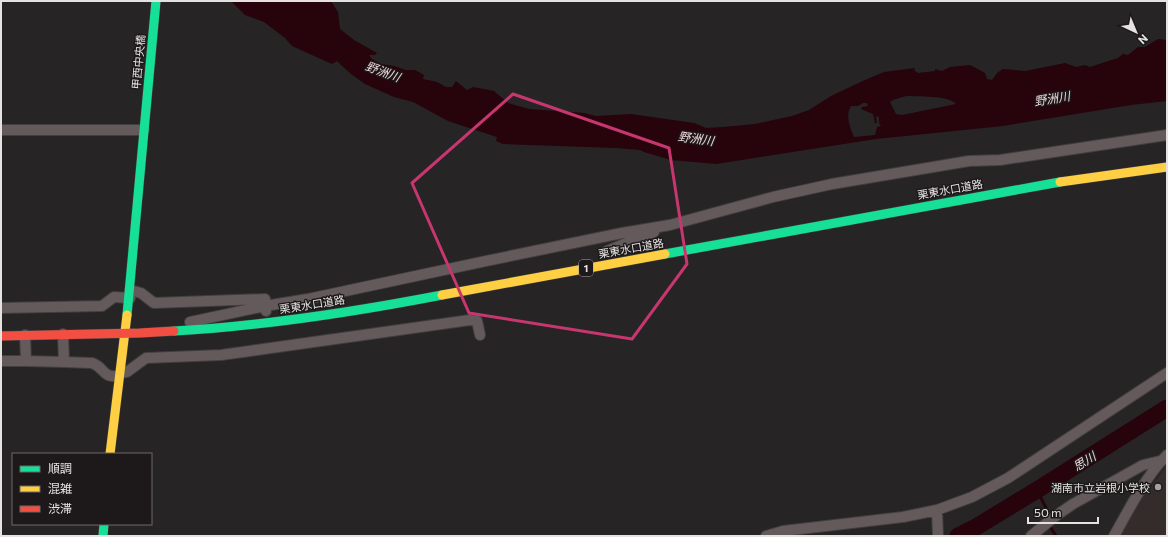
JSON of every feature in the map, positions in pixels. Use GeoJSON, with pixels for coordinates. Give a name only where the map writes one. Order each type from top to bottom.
{"type":"FeatureCollection","features":[{"type":"Feature","properties":{"kind":"main road","name":"甲西中央橋"},"geometry":{"type":"LineString","coordinates":[[110,453],[130,294],[156,1]]}},
{"type":"Feature","properties":{"kind":"main road","name":"栗東水口道路"},"geometry":{"type":"LineString","coordinates":[[1,336],[140,333],[223,328],[269,323],[400,303],[1036,186],[1167,167]]}},
{"type":"Feature","properties":{"kind":"main road"},"geometry":{"type":"LineString","coordinates":[[103,536],[104,525]]}},
{"type":"Feature","properties":{"kind":"street"},"geometry":{"type":"LineString","coordinates":[[1,130],[144,127]]}},
{"type":"Feature","properties":{"kind":"street"},"geometry":{"type":"LineString","coordinates":[[184,324],[265,306],[315,298],[486,260],[670,225],[773,198],[846,182],[969,161],[1000,160],[1167,135]]}},
{"type":"Feature","properties":{"kind":"street"},"geometry":{"type":"LineString","coordinates":[[607,251],[670,225]]}},
{"type":"Feature","properties":{"kind":"street"},"geometry":{"type":"LineString","coordinates":[[1,308],[102,306],[114,297],[141,293],[154,303],[265,299],[269,323]]}},
{"type":"Feature","properties":{"kind":"street"},"geometry":{"type":"LineString","coordinates":[[1,361],[92,363],[96,364],[111,377],[127,372],[146,358],[221,355],[470,320],[477,321],[480,335]]}},
{"type":"Feature","properties":{"kind":"street"},"geometry":{"type":"LineString","coordinates":[[63,334],[64,362]]}},
{"type":"Feature","properties":{"kind":"street"},"geometry":{"type":"LineString","coordinates":[[25,335],[26,361]]}},
{"type":"Feature","properties":{"kind":"street"},"geometry":{"type":"LineString","coordinates":[[766,536],[783,531],[937,511],[1008,478],[1167,374]]}},
{"type":"Feature","properties":{"kind":"street"},"geometry":{"type":"LineString","coordinates":[[1031,536],[1057,514],[1073,504],[1143,465],[1164,458]]}},
{"type":"Feature","properties":{"kind":"street"},"geometry":{"type":"LineString","coordinates":[[1114,536],[1146,482],[1164,458]]}},
{"type":"Feature","properties":{"kind":"street"},"geometry":{"type":"LineString","coordinates":[[937,511],[938,536]]}},
{"type":"Feature","properties":{"kind":"highlighted area"},"geometry":{"type":"Polygon","coordinates":[[[513,94],[669,148],[687,264],[632,339],[469,313],[412,183],[513,94]]]}},
{"type":"Feature","properties":{"kind":"shaded area","name":"湖南市立岩根小学校"},"geometry":{"type":"Polygon","coordinates":[[[1167,465],[1167,536],[1119,536],[1136,506],[1167,465]]]}},
{"type":"Feature","properties":{"kind":"water","name":"野洲川"},"geometry":{"type":"Polygon","coordinates":[[[231,1],[331,1],[338,12],[340,29],[354,40],[377,53],[375,55],[369,55],[372,59],[381,64],[406,70],[415,70],[424,75],[423,79],[437,82],[446,87],[452,87],[456,81],[467,90],[473,87],[494,91],[508,103],[529,109],[584,113],[596,116],[631,114],[694,123],[706,128],[755,124],[792,116],[809,110],[831,96],[884,72],[915,68],[914,70],[918,73],[935,71],[935,69],[942,71],[950,67],[970,65],[985,73],[987,79],[992,80],[997,73],[1003,69],[1025,71],[1065,63],[1076,67],[1085,65],[1090,67],[1118,58],[1123,54],[1128,55],[1138,47],[1145,47],[1158,39],[1167,40],[1167,101],[1131,105],[1003,126],[876,139],[716,164],[671,160],[640,150],[503,144],[496,141],[497,137],[448,121],[413,102],[394,97],[365,84],[337,61],[332,64],[292,46],[285,38],[264,22],[245,15],[231,1]],[[906,96],[890,102],[896,114],[902,115],[956,104],[947,99],[906,96]],[[863,103],[858,106],[851,106],[849,110],[848,118],[854,137],[875,135],[877,127],[881,126],[879,123],[879,117],[877,116],[877,123],[875,123],[873,114],[861,109],[862,107],[868,106],[867,103],[863,103]]]}},
{"type":"Feature","properties":{"kind":"waterway","name":"思川"},"geometry":{"type":"LineString","coordinates":[[958,536],[976,527],[1037,490],[1167,408]]}},
{"type":"Feature","properties":{"kind":"waterway"},"geometry":{"type":"LineString","coordinates":[[1037,490],[1047,510],[1048,516]]}},
{"type":"Feature","properties":{"kind":"waterway"},"geometry":{"type":"LineString","coordinates":[[1051,528],[1056,536]]}},
{"type":"Feature","properties":{"kind":"traffic: fast"},"geometry":{"type":"LineString","coordinates":[[127,315],[156,1]]}},
{"type":"Feature","properties":{"kind":"traffic: fast"},"geometry":{"type":"LineString","coordinates":[[665,254],[1060,182]]}},
{"type":"Feature","properties":{"kind":"traffic: fast"},"geometry":{"type":"LineString","coordinates":[[174,331],[241,326],[309,318],[442,295]]}},
{"type":"Feature","properties":{"kind":"traffic: fast"},"geometry":{"type":"LineString","coordinates":[[103,536],[104,525]]}},
{"type":"Feature","properties":{"kind":"traffic: slow"},"geometry":{"type":"LineString","coordinates":[[1060,182],[1167,167]]}},
{"type":"Feature","properties":{"kind":"traffic: slow"},"geometry":{"type":"LineString","coordinates":[[442,295],[665,254]]}},
{"type":"Feature","properties":{"kind":"traffic: slow"},"geometry":{"type":"LineString","coordinates":[[110,453],[127,315]]}},
{"type":"Feature","properties":{"kind":"traffic: jam"},"geometry":{"type":"LineString","coordinates":[[1,336],[174,331]]}},
{"type":"Feature","properties":{"kind":"place","name":"湖南市立岩根小学校"},"geometry":{"type":"Point","coordinates":[1158,487]}}]}
